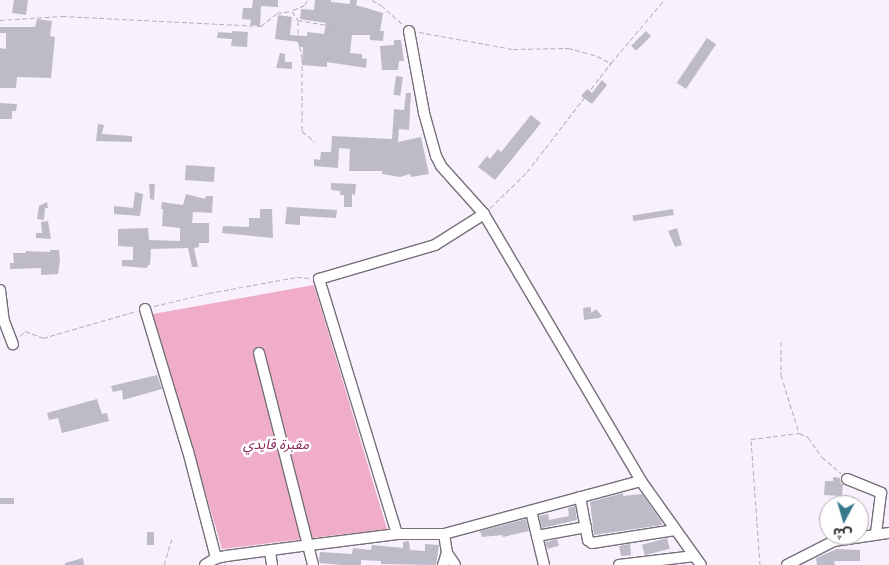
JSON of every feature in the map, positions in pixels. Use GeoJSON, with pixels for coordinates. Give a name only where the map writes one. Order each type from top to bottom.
{"type":"FeatureCollection","features":[{"type":"Feature","properties":{"kind":"street"},"geometry":{"type":"LineString","coordinates":[[409,31],[424,113],[436,156],[441,166],[484,214],[641,482],[700,565]]}},
{"type":"Feature","properties":{"kind":"street"},"geometry":{"type":"LineString","coordinates":[[396,534],[319,278],[435,245],[484,214]]}},
{"type":"Feature","properties":{"kind":"street"},"geometry":{"type":"LineString","coordinates":[[0,290],[4,321],[13,344]]}},
{"type":"Feature","properties":{"kind":"street"},"geometry":{"type":"LineString","coordinates":[[145,309],[188,451],[216,558]]}},
{"type":"Feature","properties":{"kind":"street"},"geometry":{"type":"LineString","coordinates":[[259,354],[310,545],[313,565]]}},
{"type":"Feature","properties":{"kind":"street"},"geometry":{"type":"LineString","coordinates":[[847,478],[881,493],[885,500],[876,533]]}},
{"type":"Feature","properties":{"kind":"street"},"geometry":{"type":"LineString","coordinates":[[205,565],[216,558],[237,554],[270,552],[396,534],[444,534],[641,482]]}},
{"type":"Feature","properties":{"kind":"street"},"geometry":{"type":"LineString","coordinates":[[580,498],[588,540],[592,543],[675,530]]}},
{"type":"Feature","properties":{"kind":"street"},"geometry":{"type":"LineString","coordinates":[[531,510],[541,564]]}},
{"type":"Feature","properties":{"kind":"street"},"geometry":{"type":"LineString","coordinates":[[537,536],[586,527]]}},
{"type":"Feature","properties":{"kind":"street"},"geometry":{"type":"LineString","coordinates":[[787,565],[834,541],[876,533],[889,533]]}},
{"type":"Feature","properties":{"kind":"street"},"geometry":{"type":"LineString","coordinates":[[444,534],[447,553],[455,565]]}},
{"type":"Feature","properties":{"kind":"street"},"geometry":{"type":"LineString","coordinates":[[270,552],[272,565]]}},
{"type":"Feature","properties":{"kind":"street"},"geometry":{"type":"LineString","coordinates":[[443,565],[447,553]]}},
{"type":"Feature","properties":{"kind":"street"},"geometry":{"type":"LineString","coordinates":[[237,554],[240,565]]}},
{"type":"Feature","properties":{"kind":"street"},"geometry":{"type":"LineString","coordinates":[[619,565],[694,556]]}},
{"type":"Feature","properties":{"kind":"path"},"geometry":{"type":"LineString","coordinates":[[0,20],[62,16],[261,26],[277,13],[305,5],[307,0]]}},
{"type":"Feature","properties":{"kind":"path"},"geometry":{"type":"LineString","coordinates":[[372,0],[381,5],[409,31],[513,49],[568,48],[597,56],[611,63]]}},
{"type":"Feature","properties":{"kind":"path"},"geometry":{"type":"LineString","coordinates":[[484,214],[527,172],[611,63],[664,0]]}},
{"type":"Feature","properties":{"kind":"path"},"geometry":{"type":"LineString","coordinates":[[292,10],[298,20],[298,40],[302,58],[302,131],[314,141]]}},
{"type":"Feature","properties":{"kind":"path"},"geometry":{"type":"LineString","coordinates":[[298,20],[336,27]]}},
{"type":"Feature","properties":{"kind":"path"},"geometry":{"type":"LineString","coordinates":[[13,344],[25,331],[43,338],[210,293],[297,276],[319,278]]}},
{"type":"Feature","properties":{"kind":"path"},"geometry":{"type":"LineString","coordinates":[[781,342],[781,375],[799,433]]}},
{"type":"Feature","properties":{"kind":"path"},"geometry":{"type":"LineString","coordinates":[[760,565],[750,440],[799,433],[808,437],[822,457],[847,478]]}},
{"type":"Feature","properties":{"kind":"path"},"geometry":{"type":"LineString","coordinates":[[164,565],[172,539]]}},
{"type":"Feature","properties":{"kind":"green space","name":"مقبرة قايدي"},"geometry":{"type":"Polygon","coordinates":[[[314,285],[387,529],[222,549],[153,314],[314,285]]]}},
{"type":"Feature","properties":{"kind":"building"},"geometry":{"type":"Polygon","coordinates":[[[14,0],[28,0],[26,15],[12,13],[14,0]]]}},
{"type":"Feature","properties":{"kind":"building"},"geometry":{"type":"Polygon","coordinates":[[[253,0],[278,0],[278,7],[261,6],[260,26],[250,25],[251,20],[242,19],[243,8],[252,8],[253,0]]]}},
{"type":"Feature","properties":{"kind":"building"},"geometry":{"type":"Polygon","coordinates":[[[315,0],[331,0],[331,2],[350,4],[350,0],[357,0],[356,5],[383,13],[380,31],[384,31],[383,41],[370,40],[370,35],[352,35],[350,53],[362,54],[362,58],[367,59],[366,68],[327,62],[327,67],[302,65],[303,47],[299,47],[299,42],[275,39],[278,15],[292,17],[290,35],[307,36],[307,32],[324,34],[326,23],[300,19],[301,9],[314,10],[315,0]]]}},
{"type":"Feature","properties":{"kind":"building"},"geometry":{"type":"Polygon","coordinates":[[[37,19],[52,21],[50,36],[55,37],[51,78],[17,77],[16,88],[0,88],[0,48],[6,49],[6,33],[0,33],[0,27],[35,27],[37,19]]]}},
{"type":"Feature","properties":{"kind":"building"},"geometry":{"type":"Polygon","coordinates":[[[232,31],[248,32],[247,47],[231,46],[232,39],[217,38],[218,32],[232,33],[232,31]]]}},
{"type":"Feature","properties":{"kind":"building"},"geometry":{"type":"Polygon","coordinates":[[[646,31],[651,36],[636,51],[631,46],[646,31]]]}},
{"type":"Feature","properties":{"kind":"building"},"geometry":{"type":"Polygon","coordinates":[[[707,38],[716,44],[686,89],[677,83],[707,38]]]}},
{"type":"Feature","properties":{"kind":"building"},"geometry":{"type":"Polygon","coordinates":[[[394,40],[401,40],[404,61],[399,61],[398,70],[382,70],[380,46],[394,45],[394,40]]]}},
{"type":"Feature","properties":{"kind":"building"},"geometry":{"type":"Polygon","coordinates":[[[280,53],[285,54],[285,62],[292,62],[292,69],[276,68],[280,53]]]}},
{"type":"Feature","properties":{"kind":"building"},"geometry":{"type":"Polygon","coordinates":[[[396,76],[403,77],[400,96],[393,95],[396,76]]]}},
{"type":"Feature","properties":{"kind":"building"},"geometry":{"type":"Polygon","coordinates":[[[602,80],[607,85],[592,104],[581,96],[587,89],[592,93],[602,80]]]}},
{"type":"Feature","properties":{"kind":"building"},"geometry":{"type":"Polygon","coordinates":[[[406,93],[411,93],[409,130],[399,129],[398,142],[421,137],[429,174],[411,177],[410,174],[400,177],[382,174],[382,171],[349,171],[350,149],[339,148],[338,168],[314,166],[314,159],[320,160],[321,152],[331,152],[332,136],[392,139],[394,109],[404,110],[406,93]]]}},
{"type":"Feature","properties":{"kind":"building"},"geometry":{"type":"Polygon","coordinates":[[[0,103],[17,104],[16,111],[12,111],[12,119],[0,119],[0,103]]]}},
{"type":"Feature","properties":{"kind":"building"},"geometry":{"type":"Polygon","coordinates":[[[531,115],[541,123],[495,180],[478,167],[487,156],[490,159],[498,149],[501,152],[531,115]]]}},
{"type":"Feature","properties":{"kind":"building"},"geometry":{"type":"Polygon","coordinates":[[[98,124],[104,125],[102,134],[132,136],[132,142],[96,141],[98,124]]]}},
{"type":"Feature","properties":{"kind":"building"},"geometry":{"type":"Polygon","coordinates":[[[186,165],[215,167],[214,182],[185,180],[186,165]]]}},
{"type":"Feature","properties":{"kind":"building"},"geometry":{"type":"Polygon","coordinates":[[[331,183],[356,184],[355,195],[352,194],[352,207],[344,207],[344,195],[340,195],[340,191],[331,190],[331,183]]]}},
{"type":"Feature","properties":{"kind":"building"},"geometry":{"type":"Polygon","coordinates":[[[149,184],[155,184],[154,200],[150,199],[149,184]]]}},
{"type":"Feature","properties":{"kind":"building"},"geometry":{"type":"Polygon","coordinates":[[[135,192],[143,194],[140,216],[114,214],[114,206],[133,208],[135,192]]]}},
{"type":"Feature","properties":{"kind":"building"},"geometry":{"type":"Polygon","coordinates":[[[186,194],[205,199],[206,196],[213,196],[212,213],[193,212],[192,223],[209,223],[209,243],[199,243],[199,247],[194,248],[198,267],[192,267],[188,248],[151,249],[150,265],[147,268],[122,266],[122,260],[133,260],[133,247],[118,246],[118,229],[148,228],[149,240],[180,241],[180,228],[162,226],[163,209],[161,209],[162,202],[183,205],[186,194]]]}},
{"type":"Feature","properties":{"kind":"building"},"geometry":{"type":"Polygon","coordinates":[[[47,202],[48,208],[45,208],[44,220],[37,219],[39,206],[47,202]]]}},
{"type":"Feature","properties":{"kind":"building"},"geometry":{"type":"Polygon","coordinates":[[[287,207],[337,210],[336,218],[300,216],[300,225],[285,224],[287,207]]]}},
{"type":"Feature","properties":{"kind":"building"},"geometry":{"type":"Polygon","coordinates":[[[260,209],[272,209],[273,238],[222,233],[223,226],[249,227],[249,218],[260,218],[260,209]]]}},
{"type":"Feature","properties":{"kind":"building"},"geometry":{"type":"Polygon","coordinates":[[[673,209],[674,215],[633,221],[633,215],[673,209]]]}},
{"type":"Feature","properties":{"kind":"building"},"geometry":{"type":"Polygon","coordinates":[[[48,221],[51,239],[36,238],[36,233],[42,233],[41,222],[48,221]]]}},
{"type":"Feature","properties":{"kind":"building"},"geometry":{"type":"Polygon","coordinates":[[[677,228],[682,245],[675,247],[668,231],[677,228]]]}},
{"type":"Feature","properties":{"kind":"building"},"geometry":{"type":"Polygon","coordinates":[[[50,250],[59,250],[58,274],[41,275],[41,268],[10,269],[10,263],[14,263],[13,253],[26,253],[26,251],[50,252],[50,250]]]}},
{"type":"Feature","properties":{"kind":"building"},"geometry":{"type":"Polygon","coordinates":[[[591,307],[591,313],[596,309],[602,316],[584,320],[583,308],[591,307]]]}},
{"type":"Feature","properties":{"kind":"building"},"geometry":{"type":"Polygon","coordinates":[[[157,375],[162,389],[123,400],[122,390],[113,392],[111,386],[157,375]]]}},
{"type":"Feature","properties":{"kind":"building"},"geometry":{"type":"Polygon","coordinates":[[[97,399],[102,414],[107,413],[109,421],[62,433],[58,418],[49,420],[47,413],[97,399]]]}},
{"type":"Feature","properties":{"kind":"building"},"geometry":{"type":"Polygon","coordinates":[[[833,477],[840,478],[841,484],[843,484],[842,495],[824,495],[825,481],[833,481],[833,477]]]}},
{"type":"Feature","properties":{"kind":"building"},"geometry":{"type":"Polygon","coordinates":[[[623,493],[623,496],[642,494],[662,525],[594,535],[590,502],[623,493]]]}},
{"type":"Feature","properties":{"kind":"building"},"geometry":{"type":"Polygon","coordinates":[[[0,498],[14,498],[14,504],[0,504],[0,498]]]}},
{"type":"Feature","properties":{"kind":"building"},"geometry":{"type":"Polygon","coordinates":[[[575,506],[577,520],[542,528],[539,516],[548,514],[549,520],[569,516],[568,508],[575,506]]]}},
{"type":"Feature","properties":{"kind":"building"},"geometry":{"type":"Polygon","coordinates":[[[526,519],[529,531],[503,537],[502,535],[482,537],[480,531],[526,519]]]}},
{"type":"Feature","properties":{"kind":"building"},"geometry":{"type":"Polygon","coordinates":[[[147,532],[154,532],[154,545],[147,545],[147,532]]]}},
{"type":"Feature","properties":{"kind":"building"},"geometry":{"type":"Polygon","coordinates":[[[667,538],[670,549],[645,555],[642,545],[667,538]]]}},
{"type":"Feature","properties":{"kind":"building"},"geometry":{"type":"Polygon","coordinates":[[[557,539],[559,546],[547,549],[545,542],[557,539]]]}},
{"type":"Feature","properties":{"kind":"building"},"geometry":{"type":"Polygon","coordinates":[[[409,541],[410,550],[425,551],[425,544],[439,545],[436,565],[381,564],[381,561],[361,560],[361,565],[341,565],[320,563],[319,560],[320,552],[352,554],[353,548],[371,550],[372,545],[403,548],[403,542],[409,541]]]}},
{"type":"Feature","properties":{"kind":"building"},"geometry":{"type":"Polygon","coordinates":[[[630,544],[631,555],[621,556],[619,546],[630,544]]]}},
{"type":"Feature","properties":{"kind":"building"},"geometry":{"type":"Polygon","coordinates":[[[837,549],[860,550],[860,561],[834,561],[835,565],[817,565],[816,558],[837,549]]]}},
{"type":"Feature","properties":{"kind":"building"},"geometry":{"type":"Polygon","coordinates":[[[83,558],[84,565],[65,565],[65,563],[83,558]]]}}]}
